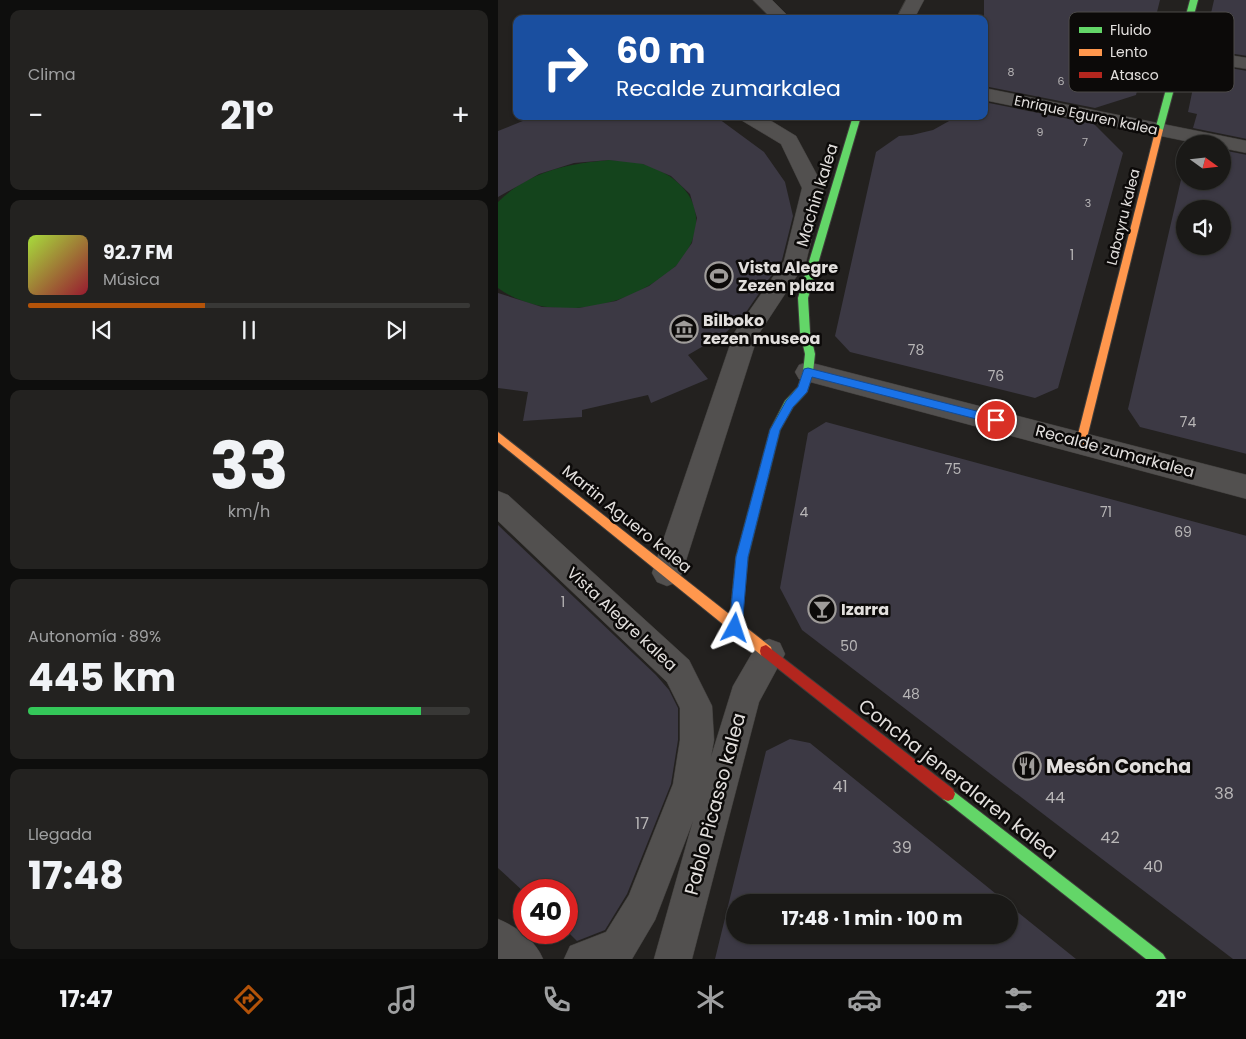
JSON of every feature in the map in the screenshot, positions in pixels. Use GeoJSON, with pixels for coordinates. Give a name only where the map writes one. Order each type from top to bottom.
{"type":"FeatureCollection","features":[{"type":"Feature","properties":{"kind":"street"},"geometry":{"type":"LineString","coordinates":[[762,0],[778,15]]}},
{"type":"Feature","properties":{"kind":"street"},"geometry":{"type":"LineString","coordinates":[[907,15],[915,0]]}},
{"type":"Feature","properties":{"kind":"street","name":"Labayru kalea"},"geometry":{"type":"LineString","coordinates":[[1081,442],[1169,92]]}},
{"type":"Feature","properties":{"kind":"street","name":"Enrique Eguren kalea"},"geometry":{"type":"LineString","coordinates":[[988,95],[1246,147]]}},
{"type":"Feature","properties":{"kind":"street"},"geometry":{"type":"LineString","coordinates":[[667,572],[746,333],[795,262],[813,188],[789,140],[755,120]]}},
{"type":"Feature","properties":{"kind":"street","name":"Machin kalea"},"geometry":{"type":"LineString","coordinates":[[735,628],[742,557],[775,430],[790,404],[803,389],[808,372],[810,354],[805,332],[803,298],[856,120]]}},
{"type":"Feature","properties":{"kind":"street","name":"Recalde zumarkalea"},"geometry":{"type":"LineString","coordinates":[[808,372],[1081,442],[1246,487]]}},
{"type":"Feature","properties":{"kind":"street","name":"Martin Aguero kalea"},"geometry":{"type":"LineString","coordinates":[[498,436],[735,628]]}},
{"type":"Feature","properties":{"kind":"street","name":"Vista Alegre kalea"},"geometry":{"type":"LineString","coordinates":[[498,503],[678,671],[696,706],[697,740],[690,784],[642,907],[618,946],[583,959]]}},
{"type":"Feature","properties":{"kind":"street","name":"Concha jeneralaren kalea"},"geometry":{"type":"LineString","coordinates":[[735,628],[1158,959]]}},
{"type":"Feature","properties":{"kind":"street","name":"Pablo Picasso kalea"},"geometry":{"type":"LineString","coordinates":[[674,959],[744,697],[769,654]]}},
{"type":"Feature","properties":{"kind":"street"},"geometry":{"type":"LineString","coordinates":[[498,938],[524,959]]}},
{"type":"Feature","properties":{"kind":"green space"},"geometry":{"type":"Polygon","coordinates":[[[609,160],[639,163],[661,171],[675,180],[686,192],[693,204],[696,218],[695,233],[688,249],[677,265],[644,288],[624,297],[603,304],[581,308],[537,305],[517,299],[498,288],[498,202],[510,191],[536,176],[564,167],[609,160]]]}},
{"type":"Feature","properties":{"kind":"building"},"geometry":{"type":"Polygon","coordinates":[[[984,0],[1160,0],[1157,12],[1069,12],[1069,92],[1137,92],[1136,95],[1095,108],[988,87],[988,15],[984,15],[984,0]]]}},
{"type":"Feature","properties":{"kind":"building"},"geometry":{"type":"Polygon","coordinates":[[[1214,0],[1247,0],[1247,56],[1234,54],[1234,12],[1211,12],[1214,0]]]}},
{"type":"Feature","properties":{"kind":"building"},"geometry":{"type":"Polygon","coordinates":[[[1234,69],[1247,71],[1247,139],[1193,128],[1197,114],[1188,112],[1192,92],[1234,92],[1234,69]]]}},
{"type":"Feature","properties":{"kind":"building"},"geometry":{"type":"Polygon","coordinates":[[[988,103],[1094,124],[1123,153],[1058,388],[1035,398],[850,352],[835,336],[876,152],[899,136],[933,130],[951,120],[988,120],[988,103]]]}},
{"type":"Feature","properties":{"kind":"building","name":"Vista Alegre Zezen plaza"},"geometry":{"type":"Polygon","coordinates":[[[525,120],[720,120],[764,152],[785,182],[793,216],[782,260],[742,318],[724,334],[688,355],[708,379],[651,403],[648,395],[582,410],[582,417],[523,421],[528,392],[498,388],[498,293],[542,307],[579,308],[616,301],[649,286],[676,266],[692,243],[697,218],[690,194],[671,176],[643,164],[609,160],[574,163],[539,174],[498,197],[498,131],[525,120]]]}},
{"type":"Feature","properties":{"kind":"building"},"geometry":{"type":"Polygon","coordinates":[[[1231,152],[1247,155],[1247,454],[1140,427],[1128,409],[1176,202],[1176,255],[1231,255],[1231,200],[1176,200],[1179,190],[1231,190],[1231,152]]]}},
{"type":"Feature","properties":{"kind":"building"},"geometry":{"type":"Polygon","coordinates":[[[826,422],[1247,536],[1247,959],[1233,959],[802,630],[780,588],[808,433],[826,422]]]}},
{"type":"Feature","properties":{"kind":"building"},"geometry":{"type":"Polygon","coordinates":[[[498,525],[656,675],[669,690],[678,708],[678,740],[671,784],[627,894],[605,930],[578,941],[578,879],[513,879],[513,882],[498,868],[498,525]]]}},
{"type":"Feature","properties":{"kind":"building"},"geometry":{"type":"Polygon","coordinates":[[[790,739],[810,743],[996,894],[731,894],[766,751],[790,739]]]}},
{"type":"Feature","properties":{"kind":"building"},"geometry":{"type":"Polygon","coordinates":[[[1018,912],[1076,959],[715,959],[726,914],[726,944],[1018,944],[1018,912]]]}},
{"type":"Feature","properties":{"kind":"traffic: fast"},"geometry":{"type":"LineString","coordinates":[[1191,12],[1194,0]]}},
{"type":"Feature","properties":{"kind":"traffic: fast"},"geometry":{"type":"LineString","coordinates":[[1159,130],[1169,92]]}},
{"type":"Feature","properties":{"kind":"traffic: fast"},"geometry":{"type":"LineString","coordinates":[[735,628],[742,557],[775,430],[789,404],[803,389],[808,372],[810,354],[805,332],[803,298],[856,120]]}},
{"type":"Feature","properties":{"kind":"traffic: fast"},"geometry":{"type":"LineString","coordinates":[[948,794],[1158,959]]}},
{"type":"Feature","properties":{"kind":"traffic: slow"},"geometry":{"type":"LineString","coordinates":[[1081,442],[1159,130]]}},
{"type":"Feature","properties":{"kind":"traffic: slow"},"geometry":{"type":"LineString","coordinates":[[498,436],[766,651]]}},
{"type":"Feature","properties":{"kind":"traffic: jam"},"geometry":{"type":"LineString","coordinates":[[766,651],[948,794]]}},
{"type":"Feature","properties":{"kind":"place","name":"Vista Alegre Zezen plaza"},"geometry":{"type":"Point","coordinates":[719,276]}},
{"type":"Feature","properties":{"kind":"place","name":"Bilboko zezen museoa"},"geometry":{"type":"Point","coordinates":[684,329]}},
{"type":"Feature","properties":{"kind":"place","name":"Izarra"},"geometry":{"type":"Point","coordinates":[822,609]}},
{"type":"Feature","properties":{"kind":"place","name":"Mesón Concha"},"geometry":{"type":"Point","coordinates":[1027,766]}},
{"type":"Feature","properties":{"kind":"route"},"geometry":{"type":"LineString","coordinates":[[735,628],[742,557],[775,430],[790,404],[803,389],[808,372],[996,420]]}}]}
